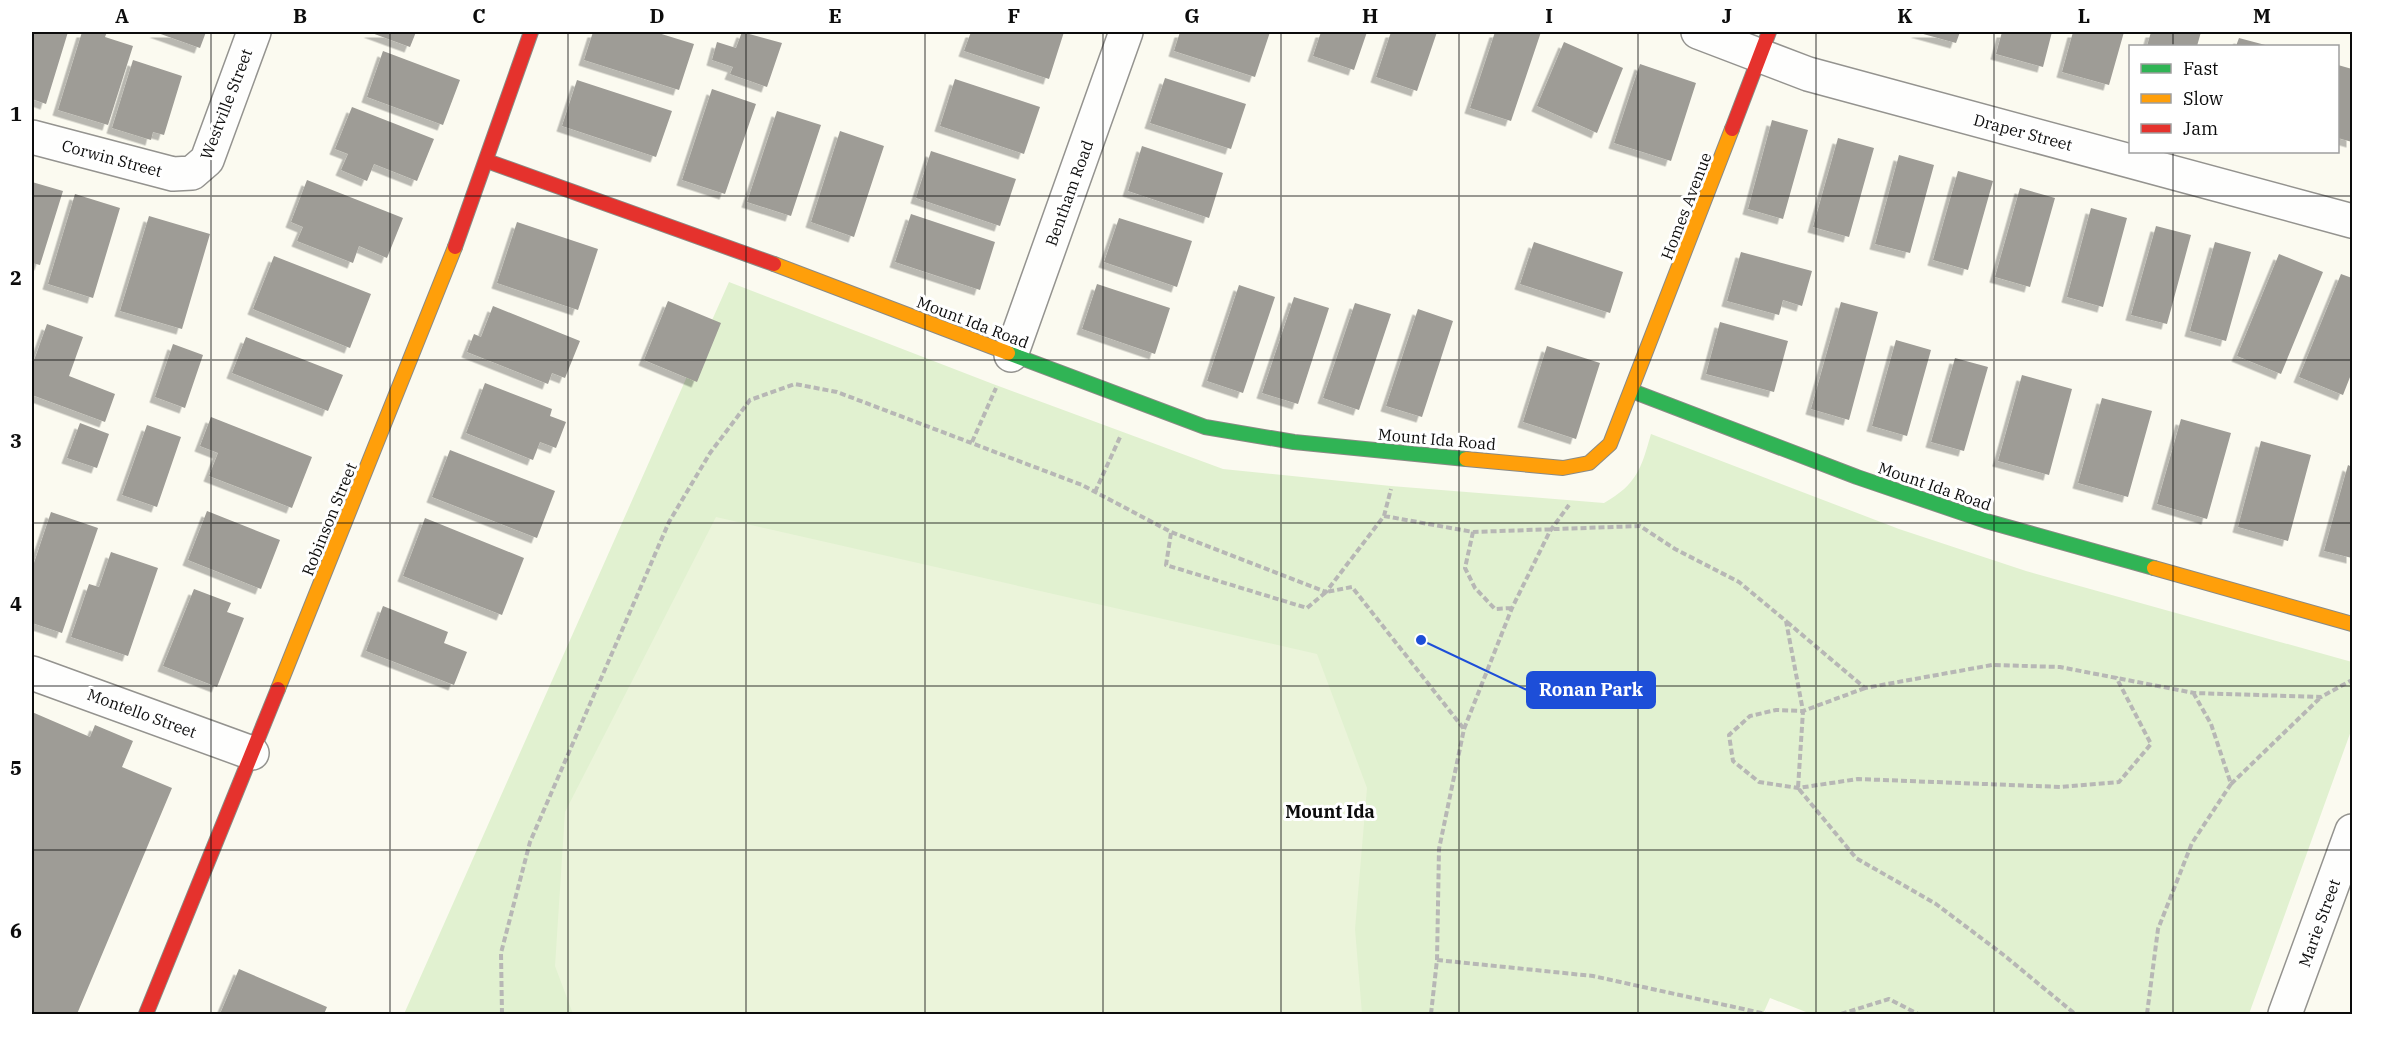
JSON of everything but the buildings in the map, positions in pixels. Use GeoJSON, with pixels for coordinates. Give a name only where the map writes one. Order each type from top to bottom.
{"type":"FeatureCollection","features":[{"type":"Feature","properties":{"kind":"street","name":"Westville Street"},"geometry":{"type":"LineString","coordinates":[[192,173],[207,160],[254,32]]}},
{"type":"Feature","properties":{"kind":"street","name":"Robinson Street"},"geometry":{"type":"LineString","coordinates":[[146,1014],[418,346],[531,32]]}},
{"type":"Feature","properties":{"kind":"street","name":"Bentham Road"},"geometry":{"type":"LineString","coordinates":[[1011,355],[1126,32]]}},
{"type":"Feature","properties":{"kind":"street","name":"Draper Street"},"geometry":{"type":"LineString","coordinates":[[1698,32],[1765,44],[1808,74],[2352,221]]}},
{"type":"Feature","properties":{"kind":"street","name":"Homes Avenue"},"geometry":{"type":"LineString","coordinates":[[1632,391],[1765,44]]}},
{"type":"Feature","properties":{"kind":"street","name":"Corwin Street"},"geometry":{"type":"LineString","coordinates":[[32,137],[173,174],[192,173]]}},
{"type":"Feature","properties":{"kind":"street","name":"Mount Ida Road"},"geometry":{"type":"LineString","coordinates":[[486,161],[748,255],[1205,427],[1294,442],[1563,468],[1589,463],[1610,444],[1632,391],[1857,477],[1986,521],[2352,624]]}},
{"type":"Feature","properties":{"kind":"street","name":"Montello Street"},"geometry":{"type":"LineString","coordinates":[[32,673],[252,753]]}},
{"type":"Feature","properties":{"kind":"street","name":"Marie Street"},"geometry":{"type":"LineString","coordinates":[[2284,1014],[2352,831]]}},
{"type":"Feature","properties":{"kind":"path"},"geometry":{"type":"LineString","coordinates":[[972,442],[1011,355]]}},
{"type":"Feature","properties":{"kind":"path"},"geometry":{"type":"LineString","coordinates":[[502,1014],[501,953],[530,842],[669,522],[710,453],[750,400],[795,384],[837,392],[972,442],[1095,492],[1171,532],[1326,592],[1352,587],[1464,729]]}},
{"type":"Feature","properties":{"kind":"path"},"geometry":{"type":"LineString","coordinates":[[1095,492],[1136,401]]}},
{"type":"Feature","properties":{"kind":"path"},"geometry":{"type":"LineString","coordinates":[[1171,532],[1166,565],[1307,608],[1326,592],[1384,516],[1473,532],[1640,526],[1675,549],[1739,582],[1865,688]]}},
{"type":"Feature","properties":{"kind":"path"},"geometry":{"type":"LineString","coordinates":[[1431,1014],[1437,960],[1439,849],[1464,729],[1512,608],[1550,531]]}},
{"type":"Feature","properties":{"kind":"path"},"geometry":{"type":"LineString","coordinates":[[1473,532],[1465,568],[1475,588],[1495,609],[1512,608]]}},
{"type":"Feature","properties":{"kind":"path"},"geometry":{"type":"LineString","coordinates":[[1786,621],[1803,711],[1798,788],[1856,858],[1936,904],[2005,956],[2075,1014]]}},
{"type":"Feature","properties":{"kind":"path"},"geometry":{"type":"LineString","coordinates":[[2116,676],[2151,744],[2120,782],[2061,787],[1858,779],[1798,788],[1759,782],[1733,761],[1729,735],[1750,716],[1776,710],[1803,711],[1865,688],[1992,664],[2060,667],[2116,676],[2194,693],[2320,697]]}},
{"type":"Feature","properties":{"kind":"path"},"geometry":{"type":"LineString","coordinates":[[2147,1014],[2158,928],[2192,843],[2231,784],[2320,697],[2352,680]]}},
{"type":"Feature","properties":{"kind":"path"},"geometry":{"type":"LineString","coordinates":[[2194,693],[2211,724],[2231,784]]}},
{"type":"Feature","properties":{"kind":"path"},"geometry":{"type":"LineString","coordinates":[[1437,960],[1593,976],[1766,1014]]}},
{"type":"Feature","properties":{"kind":"path"},"geometry":{"type":"LineString","coordinates":[[1841,1014],[1889,999],[1917,1014]]}},
{"type":"Feature","properties":{"kind":"green space"},"geometry":{"type":"Polygon","coordinates":[[[729,282],[993,384],[1223,469],[1391,486],[1604,503],[1631,482],[1644,457],[1651,434],[1899,529],[2026,571],[2352,662],[2352,728],[2249,1014],[1811,1014],[1770,998],[1763,1014],[404,1014],[729,282]]]}},
{"type":"Feature","properties":{"kind":"green space"},"geometry":{"type":"Polygon","coordinates":[[[716,517],[1317,654],[1367,788],[1355,929],[1362,1014],[573,1014],[555,966],[565,812],[716,517]]]}},
{"type":"Feature","properties":{"kind":"traffic: fast"},"geometry":{"type":"LineString","coordinates":[[1008,353],[1205,427],[1294,442],[1466,459]]}},
{"type":"Feature","properties":{"kind":"traffic: fast"},"geometry":{"type":"LineString","coordinates":[[1632,391],[1857,477],[1986,521],[2154,568]]}},
{"type":"Feature","properties":{"kind":"traffic: slow"},"geometry":{"type":"LineString","coordinates":[[1466,459],[1563,468],[1589,463],[1610,444],[1732,129]]}},
{"type":"Feature","properties":{"kind":"traffic: slow"},"geometry":{"type":"LineString","coordinates":[[278,689],[455,247]]}},
{"type":"Feature","properties":{"kind":"traffic: slow"},"geometry":{"type":"LineString","coordinates":[[774,264],[1008,353]]}},
{"type":"Feature","properties":{"kind":"traffic: slow"},"geometry":{"type":"LineString","coordinates":[[2154,568],[2352,624]]}},
{"type":"Feature","properties":{"kind":"traffic: jam"},"geometry":{"type":"LineString","coordinates":[[455,247],[531,32]]}},
{"type":"Feature","properties":{"kind":"traffic: jam"},"geometry":{"type":"LineString","coordinates":[[1732,129],[1769,32]]}},
{"type":"Feature","properties":{"kind":"traffic: jam"},"geometry":{"type":"LineString","coordinates":[[487,161],[774,264]]}},
{"type":"Feature","properties":{"kind":"traffic: jam"},"geometry":{"type":"LineString","coordinates":[[146,1014],[278,689]]}},
{"type":"Feature","properties":{"kind":"place","name":"Ronan Park"},"geometry":{"type":"Point","coordinates":[1421,640]}},
{"type":"Feature","properties":{"kind":"district","name":"Mount Ida"},"geometry":{"type":"Point","coordinates":[1330,811]}}]}
